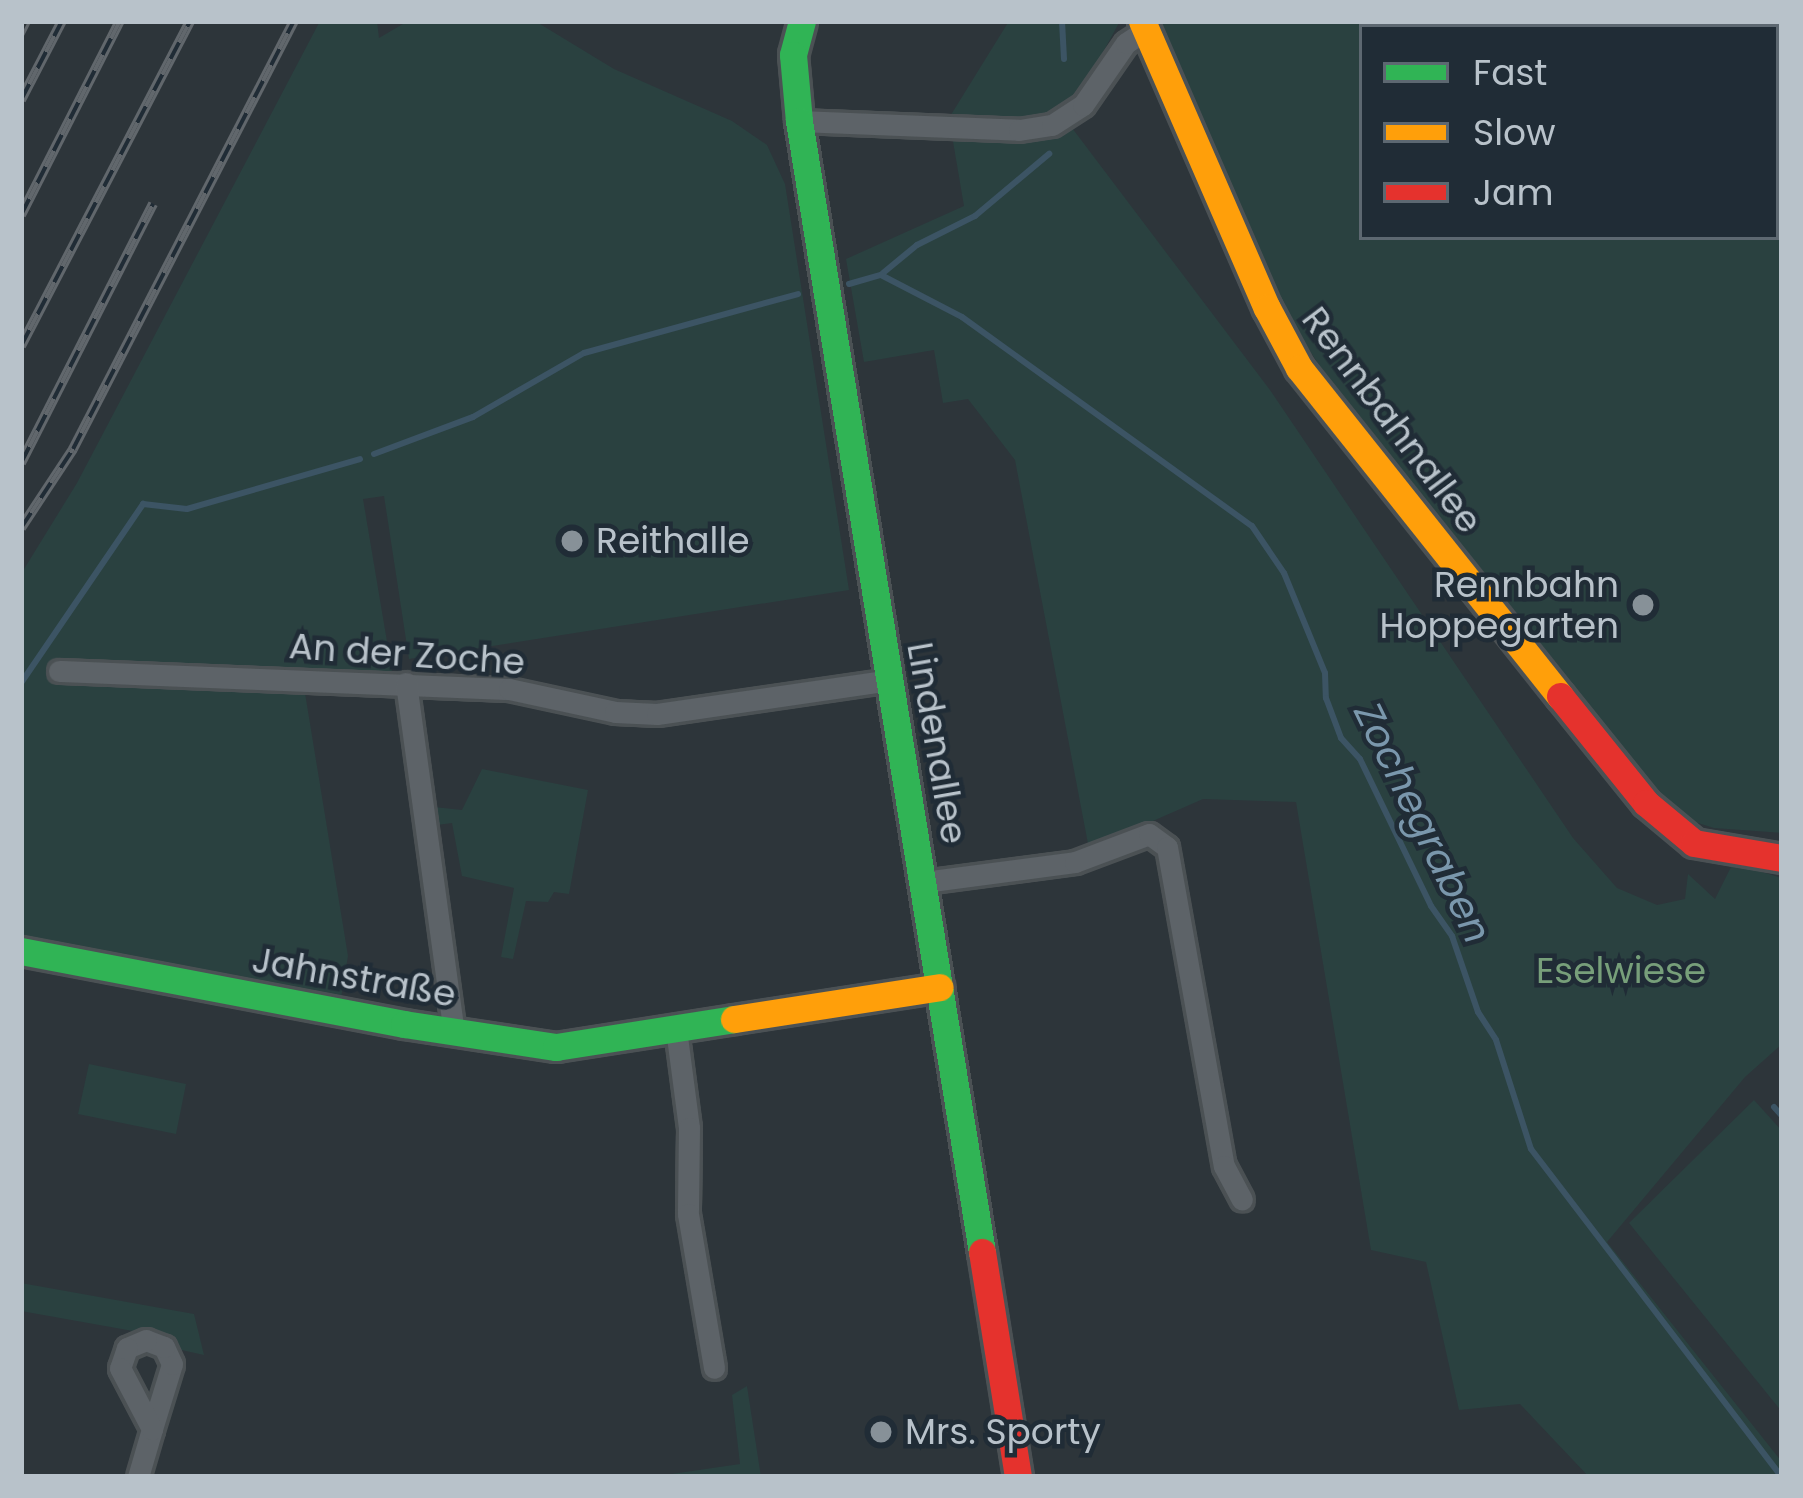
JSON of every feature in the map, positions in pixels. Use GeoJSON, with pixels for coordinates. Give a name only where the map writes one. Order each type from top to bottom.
{"type":"FeatureCollection","features":[{"type":"Feature","properties":{"kind":"street","name":"Lindenallee"},"geometry":{"type":"LineString","coordinates":[[802,21],[792,78],[1018,1477]]}},
{"type":"Feature","properties":{"kind":"street","name":"Rennbahnallee"},"geometry":{"type":"LineString","coordinates":[[799,122],[1019,130],[1052,125],[1083,105],[1126,43],[1144,26],[1267,308],[1299,368],[1646,803],[1694,843],[1782,858]]}},
{"type":"Feature","properties":{"kind":"street","name":"An der Zoche"},"geometry":{"type":"LineString","coordinates":[[59,671],[509,689],[615,712],[657,714],[890,680]]}},
{"type":"Feature","properties":{"kind":"street"},"geometry":{"type":"LineString","coordinates":[[406,683],[454,1032]]}},
{"type":"Feature","properties":{"kind":"street"},"geometry":{"type":"LineString","coordinates":[[924,882],[1076,862],[1149,834],[1167,847],[1224,1166],[1243,1200]]}},
{"type":"Feature","properties":{"kind":"street","name":"Jahnstraße"},"geometry":{"type":"LineString","coordinates":[[21,951],[556,1047],[940,987]]}},
{"type":"Feature","properties":{"kind":"street"},"geometry":{"type":"LineString","coordinates":[[676,1029],[689,1128],[688,1214],[714,1368]]}},
{"type":"Feature","properties":{"kind":"street"},"geometry":{"type":"LineString","coordinates":[[138,1477],[152,1429]]}},
{"type":"Feature","properties":{"kind":"green space"},"geometry":{"type":"Polygon","coordinates":[[[320,21],[377,21],[379,38],[408,21],[535,21],[614,69],[732,121],[767,145],[785,184],[849,590],[409,659],[384,496],[363,499],[396,695],[305,693],[348,956],[341,998],[21,937],[21,574],[77,483],[320,21]]]}},
{"type":"Feature","properties":{"kind":"green space","name":"Eselwiese"},"geometry":{"type":"Polygon","coordinates":[[[1009,21],[1120,21],[1066,120],[1270,390],[1573,838],[1617,888],[1657,905],[1685,899],[1688,874],[1715,899],[1733,863],[1782,878],[1782,1044],[1745,1077],[1607,1242],[1782,1462],[1782,1477],[1589,1477],[1520,1404],[1459,1410],[1426,1262],[1371,1250],[1296,802],[1203,799],[1089,849],[1015,460],[968,399],[943,403],[934,350],[864,362],[846,259],[964,206],[949,118],[1009,21]]]}},
{"type":"Feature","properties":{"kind":"green space","name":"Rennbahn Hoppegarten"},"geometry":{"type":"Polygon","coordinates":[[[1158,21],[1782,21],[1782,833],[1714,828],[1682,818],[1658,795],[1350,414],[1277,299],[1158,21]]]}},
{"type":"Feature","properties":{"kind":"green space"},"geometry":{"type":"Polygon","coordinates":[[[482,769],[588,790],[569,894],[554,892],[548,902],[526,901],[513,959],[501,957],[514,888],[462,876],[452,823],[437,825],[434,807],[462,810],[482,769]]]}},
{"type":"Feature","properties":{"kind":"green space"},"geometry":{"type":"Polygon","coordinates":[[[89,1064],[186,1084],[176,1134],[78,1114],[89,1064]]]}},
{"type":"Feature","properties":{"kind":"green space"},"geometry":{"type":"Polygon","coordinates":[[[1754,1100],[1782,1131],[1782,1412],[1629,1223],[1754,1100]]]}},
{"type":"Feature","properties":{"kind":"green space"},"geometry":{"type":"Polygon","coordinates":[[[21,1283],[194,1314],[204,1355],[177,1349],[164,1334],[148,1329],[133,1331],[21,1311],[21,1283]]]}},
{"type":"Feature","properties":{"kind":"green space"},"geometry":{"type":"Polygon","coordinates":[[[747,1386],[761,1477],[651,1477],[740,1464],[732,1395],[747,1386]]]}},
{"type":"Feature","properties":{"kind":"waterway"},"geometry":{"type":"LineString","coordinates":[[1062,21],[1064,59]]}},
{"type":"Feature","properties":{"kind":"waterway"},"geometry":{"type":"LineString","coordinates":[[883,273],[917,245],[975,216],[1049,154]]}},
{"type":"Feature","properties":{"kind":"waterway","name":"Zochegraben"},"geometry":{"type":"LineString","coordinates":[[849,284],[881,275],[962,317],[1252,526],[1284,573],[1325,673],[1326,698],[1341,738],[1360,759],[1431,906],[1452,936],[1478,1012],[1496,1040],[1531,1149],[1782,1477]]}},
{"type":"Feature","properties":{"kind":"waterway","name":"Zochegraben"},"geometry":{"type":"LineString","coordinates":[[374,454],[473,417],[584,353],[798,294]]}},
{"type":"Feature","properties":{"kind":"waterway","name":"Zochegraben"},"geometry":{"type":"LineString","coordinates":[[21,683],[143,504],[187,509],[360,459]]}},
{"type":"Feature","properties":{"kind":"waterway"},"geometry":{"type":"LineString","coordinates":[[1774,1107],[1782,1116]]}},
{"type":"Feature","properties":{"kind":"tram line"},"geometry":{"type":"LineString","coordinates":[[21,37],[29,21]]}},
{"type":"Feature","properties":{"kind":"railway"},"geometry":{"type":"LineString","coordinates":[[21,100],[62,21]]}},
{"type":"Feature","properties":{"kind":"railway"},"geometry":{"type":"LineString","coordinates":[[21,215],[120,21]]}},
{"type":"Feature","properties":{"kind":"railway"},"geometry":{"type":"LineString","coordinates":[[21,346],[190,21]]}},
{"type":"Feature","properties":{"kind":"railway"},"geometry":{"type":"LineString","coordinates":[[21,528],[73,449],[294,21]]}},
{"type":"Feature","properties":{"kind":"railway"},"geometry":{"type":"LineString","coordinates":[[21,463],[153,204]]}},
{"type":"Feature","properties":{"kind":"traffic: fast"},"geometry":{"type":"LineString","coordinates":[[802,21],[793,55],[799,121],[982,1252]]}},
{"type":"Feature","properties":{"kind":"traffic: fast"},"geometry":{"type":"LineString","coordinates":[[21,951],[404,1024],[556,1047],[734,1019]]}},
{"type":"Feature","properties":{"kind":"traffic: slow"},"geometry":{"type":"LineString","coordinates":[[1142,21],[1267,308],[1299,368],[1560,696]]}},
{"type":"Feature","properties":{"kind":"traffic: slow"},"geometry":{"type":"LineString","coordinates":[[734,1019],[940,987]]}},
{"type":"Feature","properties":{"kind":"traffic: jam"},"geometry":{"type":"LineString","coordinates":[[1560,696],[1646,803],[1694,843],[1782,858]]}},
{"type":"Feature","properties":{"kind":"traffic: jam"},"geometry":{"type":"LineString","coordinates":[[982,1252],[1018,1477]]}},
{"type":"Feature","properties":{"kind":"place","name":"Reithalle"},"geometry":{"type":"Point","coordinates":[572,541]}},
{"type":"Feature","properties":{"kind":"place","name":"Rennbahn Hoppegarten"},"geometry":{"type":"Point","coordinates":[1643,605]}},
{"type":"Feature","properties":{"kind":"place","name":"Mrs. Sporty"},"geometry":{"type":"Point","coordinates":[881,1432]}}]}
